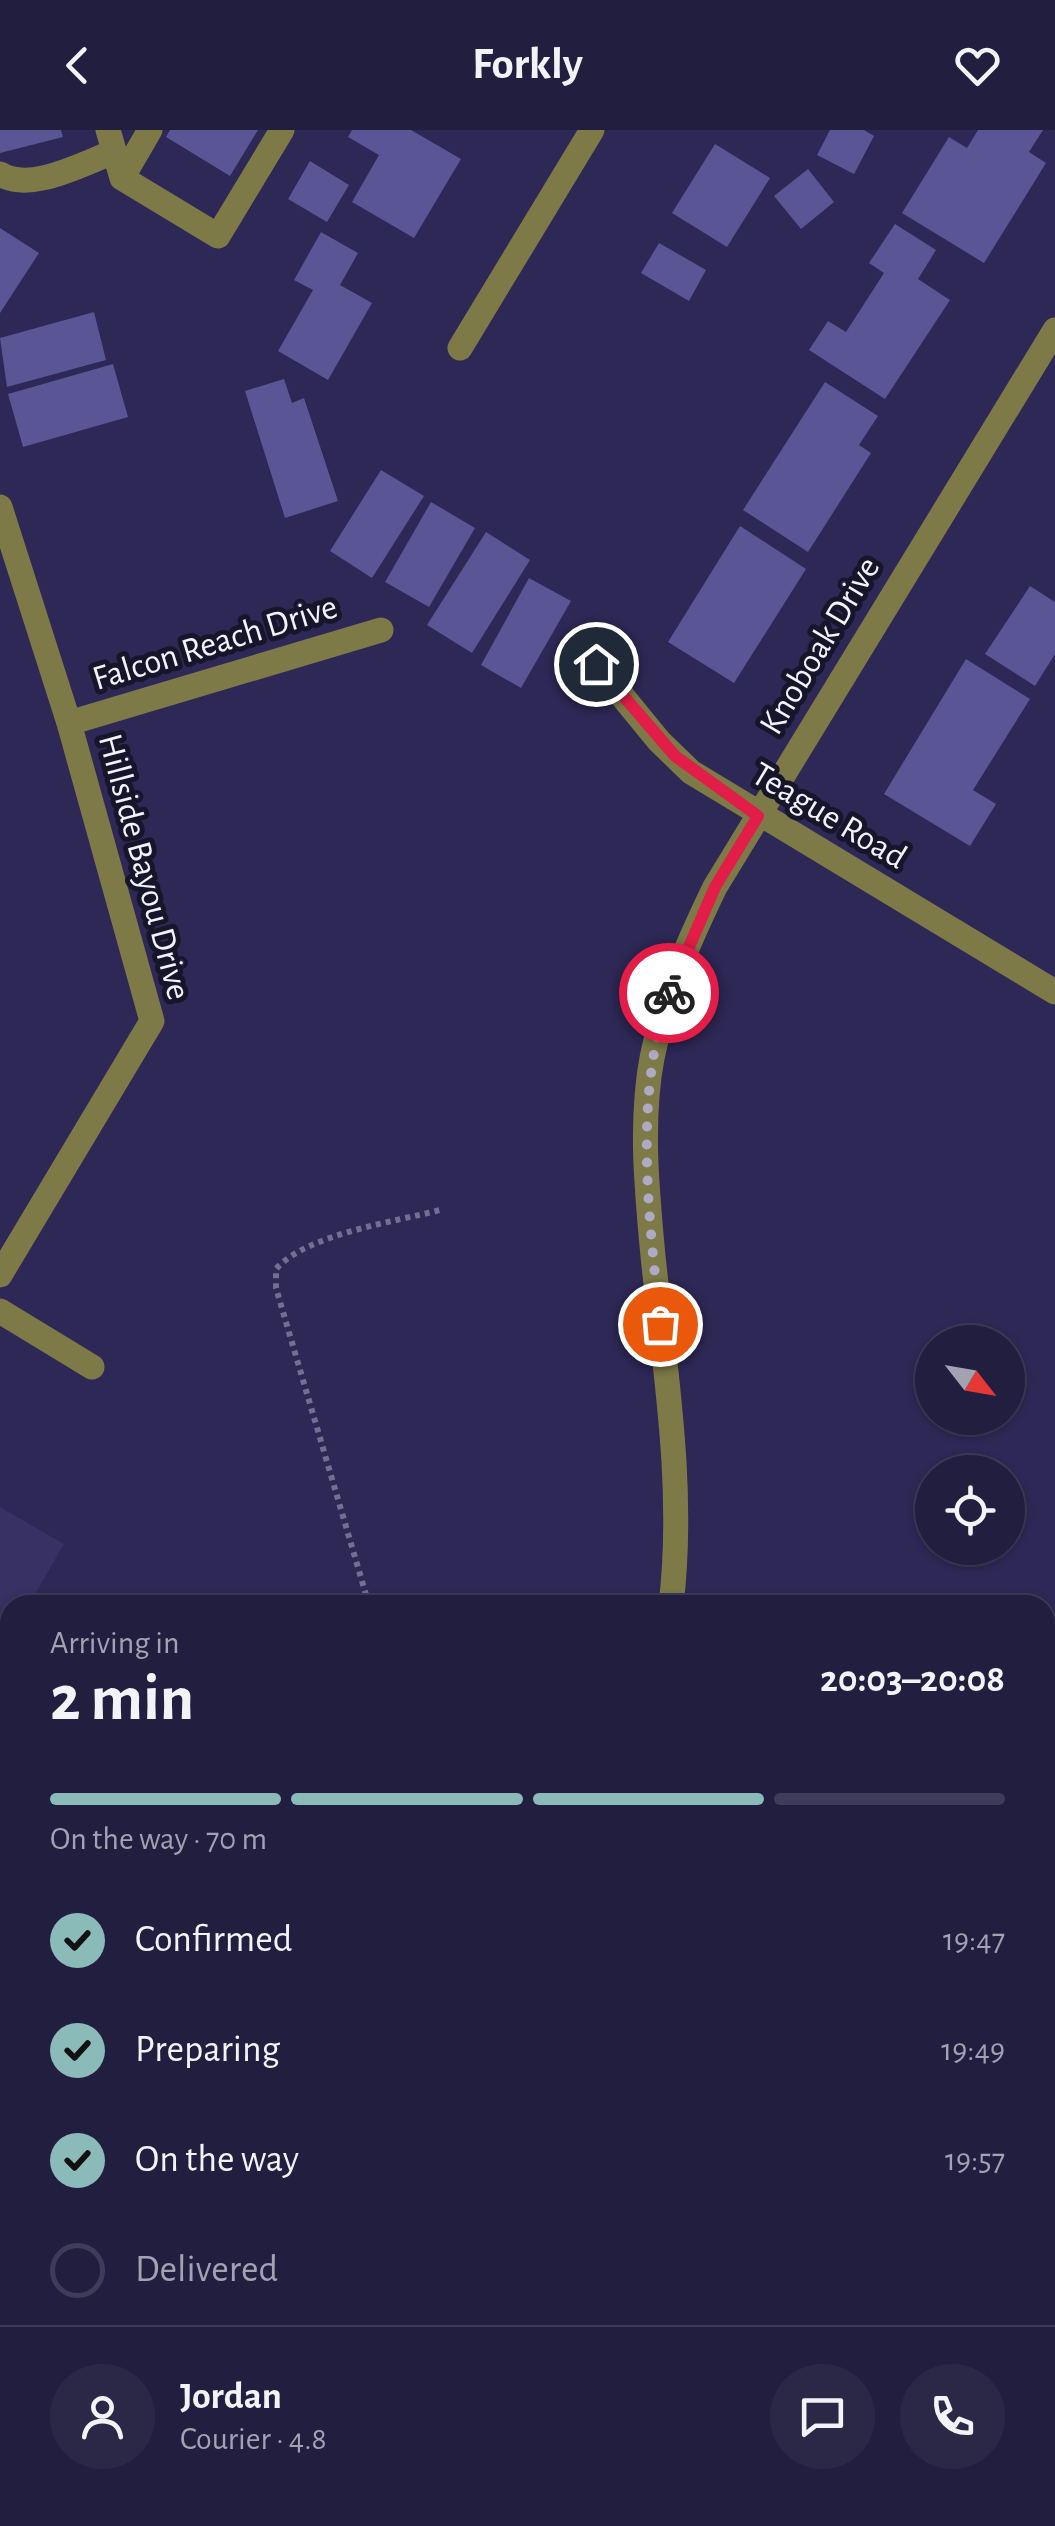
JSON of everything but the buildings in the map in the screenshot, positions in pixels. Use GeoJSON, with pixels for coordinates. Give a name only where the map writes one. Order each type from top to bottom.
{"type":"FeatureCollection","features":[{"type":"Feature","properties":{"kind":"street"},"geometry":{"type":"LineString","coordinates":[[122,178],[150,130]]}},
{"type":"Feature","properties":{"kind":"street"},"geometry":{"type":"LineString","coordinates":[[0,174],[11,181],[32,180],[111,141],[122,178],[218,236],[282,130]]}},
{"type":"Feature","properties":{"kind":"street"},"geometry":{"type":"LineString","coordinates":[[460,348],[592,130]]}},
{"type":"Feature","properties":{"kind":"street","name":"Knoboak Drive"},"geometry":{"type":"LineString","coordinates":[[672,1595],[677,1488],[648,1207],[652,1062],[684,951],[758,816],[1055,330]]}},
{"type":"Feature","properties":{"kind":"street","name":"Hillside Bayou Drive"},"geometry":{"type":"LineString","coordinates":[[0,507],[69,723],[152,1021],[0,1276]]}},
{"type":"Feature","properties":{"kind":"street","name":"Falcon Reach Drive"},"geometry":{"type":"LineString","coordinates":[[69,723],[381,630]]}},
{"type":"Feature","properties":{"kind":"street","name":"Teague Road"},"geometry":{"type":"LineString","coordinates":[[596,664],[658,741],[692,772],[758,816],[1055,992]]}},
{"type":"Feature","properties":{"kind":"street"},"geometry":{"type":"LineString","coordinates":[[0,1311],[92,1366]]}},
{"type":"Feature","properties":{"kind":"path"},"geometry":{"type":"LineString","coordinates":[[366,1595],[276,1288],[276,1269],[289,1254],[360,1230],[440,1210]]}},
{"type":"Feature","properties":{"kind":"shaded area"},"geometry":{"type":"Polygon","coordinates":[[[0,1507],[64,1544],[35,1595],[0,1595],[0,1507]]]}},
{"type":"Feature","properties":{"kind":"way so far"},"geometry":{"type":"LineString","coordinates":[[660,1324],[648,1207],[647,1131],[652,1062],[669,993]]}},
{"type":"Feature","properties":{"kind":"route"},"geometry":{"type":"LineString","coordinates":[[596,664],[658,741],[692,772],[758,816],[715,887],[669,993]]}}]}
